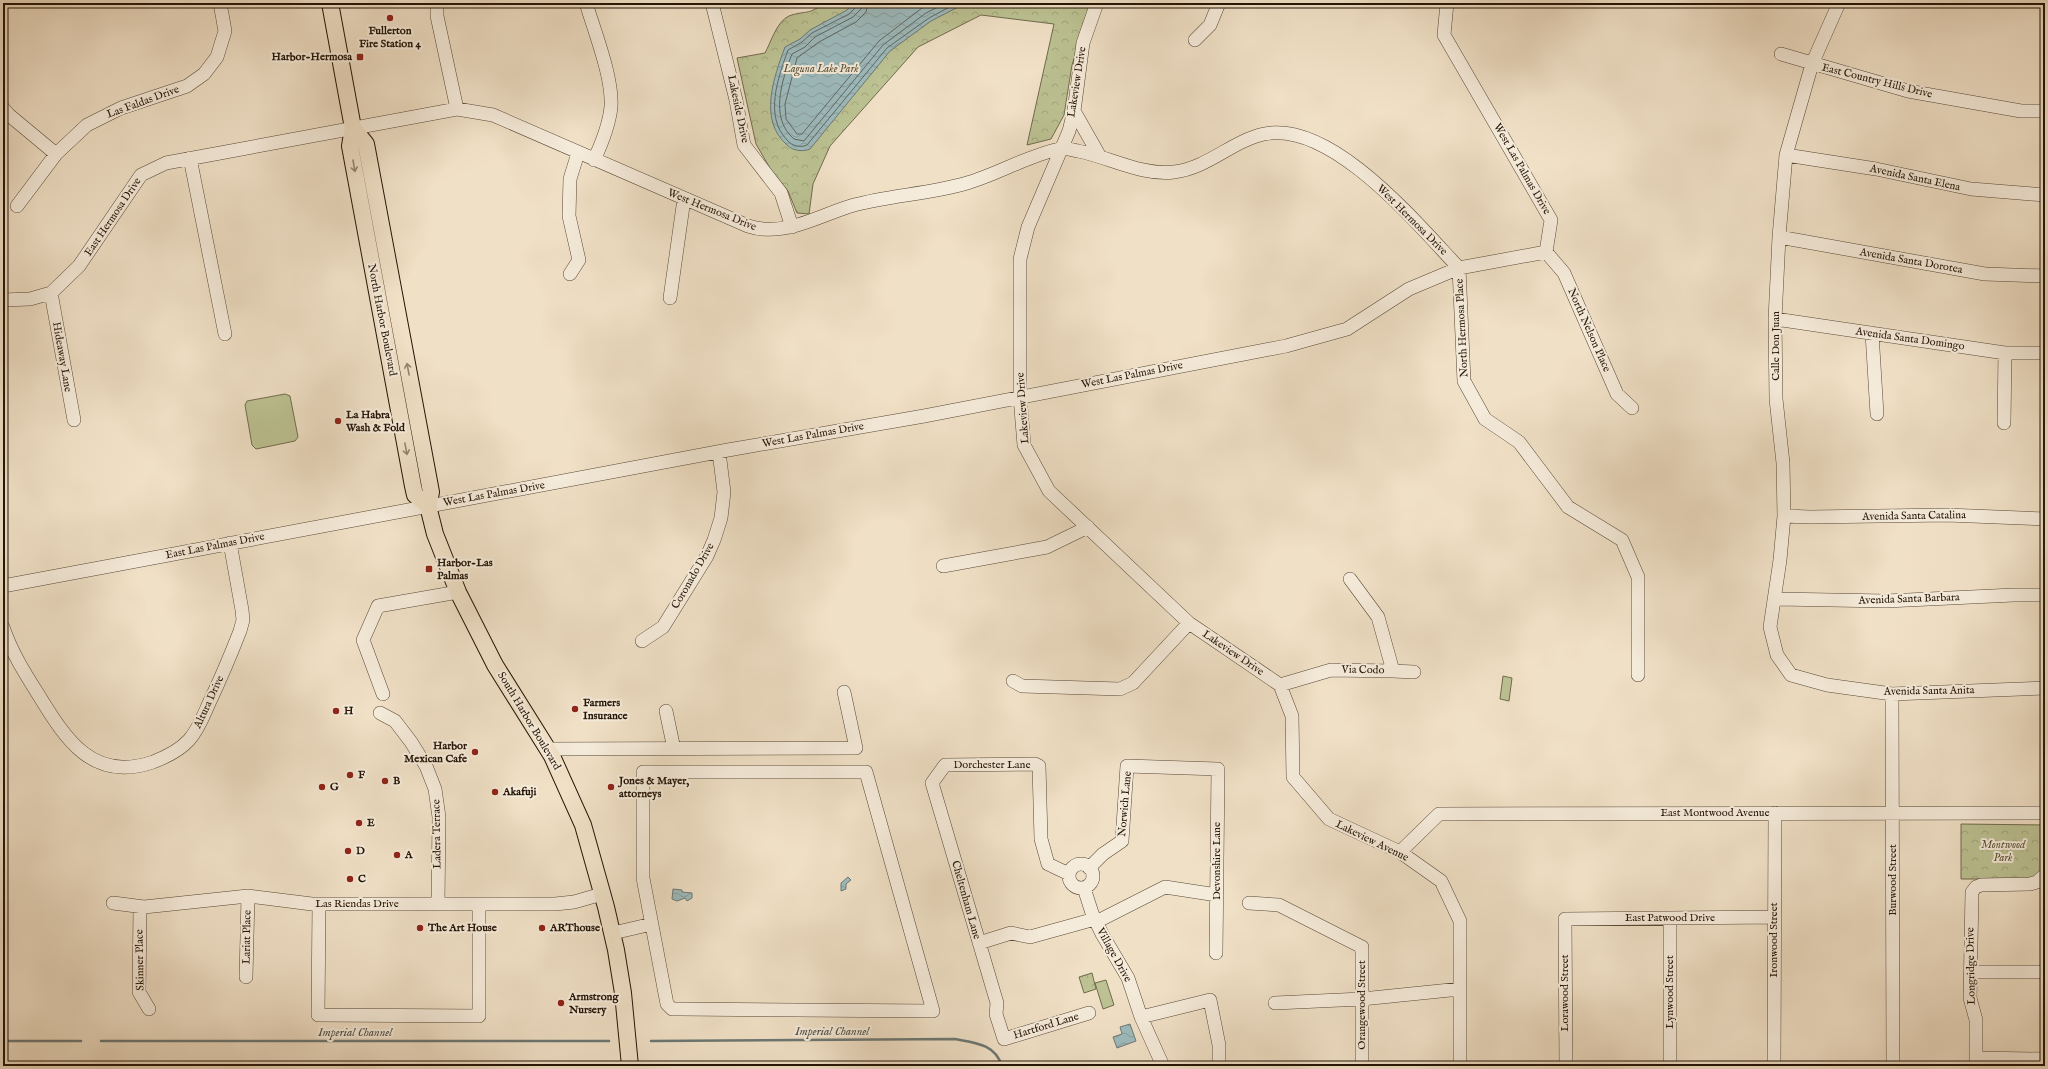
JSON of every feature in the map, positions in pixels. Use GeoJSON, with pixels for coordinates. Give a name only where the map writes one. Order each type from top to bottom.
{"type":"FeatureCollection","features":[{"type":"Feature","properties":{"kind":"main road","name":"North Harbor Boulevard"},"geometry":{"type":"LineString","coordinates":[[330,3],[353,128],[366,144],[431,492],[428,506],[436,534],[458,592],[471,618]]}},
{"type":"Feature","properties":{"kind":"main road","name":"South Harbor Boulevard"},"geometry":{"type":"LineString","coordinates":[[471,618],[495,665],[548,749],[583,825],[602,894]]}},
{"type":"Feature","properties":{"kind":"main road"},"geometry":{"type":"LineString","coordinates":[[602,894],[613,933],[623,993],[630,1066]]}},
{"type":"Feature","properties":{"kind":"street","name":"Las Faldas Drive"},"geometry":{"type":"LineString","coordinates":[[17,206],[56,154],[87,125],[121,108],[187,86],[204,74],[217,57],[225,31],[220,3]]}},
{"type":"Feature","properties":{"kind":"street"},"geometry":{"type":"LineString","coordinates":[[438,3],[437,16],[457,110]]}},
{"type":"Feature","properties":{"kind":"street"},"geometry":{"type":"LineString","coordinates":[[586,3],[611,91],[611,107],[608,125],[594,160]]}},
{"type":"Feature","properties":{"kind":"street","name":"Lakeside Drive"},"geometry":{"type":"LineString","coordinates":[[712,3],[736,100],[744,145],[781,193],[792,227]]}},
{"type":"Feature","properties":{"kind":"street","name":"Lakeview Drive"},"geometry":{"type":"LineString","coordinates":[[1097,3],[1083,43],[1074,111],[1069,131],[1028,227],[1020,259],[1020,397],[1024,445],[1049,491],[1189,623],[1280,685]]}},
{"type":"Feature","properties":{"kind":"street"},"geometry":{"type":"LineString","coordinates":[[1195,40],[1210,25],[1219,3]]}},
{"type":"Feature","properties":{"kind":"street","name":"West Las Palmas Drive"},"geometry":{"type":"LineString","coordinates":[[428,506],[795,439],[1286,346],[1347,329],[1409,289],[1459,268],[1546,252],[1551,220],[1444,35],[1447,3]]}},
{"type":"Feature","properties":{"kind":"street","name":"Calle Don Juan"},"geometry":{"type":"LineString","coordinates":[[1791,675],[1777,655],[1770,627],[1780,560],[1784,516],[1783,463],[1776,399],[1775,320],[1779,237],[1786,155],[1812,64],[1839,3]]}},
{"type":"Feature","properties":{"kind":"street","name":"East Country Hills Drive"},"geometry":{"type":"LineString","coordinates":[[1781,54],[1908,91],[2020,110],[2045,110]]}},
{"type":"Feature","properties":{"kind":"street"},"geometry":{"type":"LineString","coordinates":[[3,108],[8,115],[56,154]]}},
{"type":"Feature","properties":{"kind":"street","name":"West Hermosa Drive"},"geometry":{"type":"LineString","coordinates":[[353,128],[457,110],[493,115],[754,228],[774,230],[792,227],[861,204],[967,183],[1061,148],[1099,155],[1140,168],[1160,172],[1173,172],[1197,166],[1256,136],[1282,133],[1304,137],[1328,148],[1362,172],[1399,204],[1459,268]]}},
{"type":"Feature","properties":{"kind":"street"},"geometry":{"type":"LineString","coordinates":[[1074,111],[1099,155]]}},
{"type":"Feature","properties":{"kind":"street","name":"East Hermosa Drive"},"geometry":{"type":"LineString","coordinates":[[3,300],[30,299],[51,293],[80,266],[141,175],[166,163],[353,128]]}},
{"type":"Feature","properties":{"kind":"street"},"geometry":{"type":"LineString","coordinates":[[570,274],[579,260],[569,216],[570,179],[578,153]]}},
{"type":"Feature","properties":{"kind":"street","name":"Avenida Santa Elena"},"geometry":{"type":"LineString","coordinates":[[1786,155],[1876,169],[1971,189],[2045,195]]}},
{"type":"Feature","properties":{"kind":"street"},"geometry":{"type":"LineString","coordinates":[[190,158],[225,334]]}},
{"type":"Feature","properties":{"kind":"street"},"geometry":{"type":"LineString","coordinates":[[670,298],[684,199]]}},
{"type":"Feature","properties":{"kind":"street","name":"Avenida Santa Dorotea"},"geometry":{"type":"LineString","coordinates":[[1779,237],[1985,274],[2045,276]]}},
{"type":"Feature","properties":{"kind":"street","name":"North Nelson Place"},"geometry":{"type":"LineString","coordinates":[[1546,252],[1564,273],[1617,394],[1632,408]]}},
{"type":"Feature","properties":{"kind":"street","name":"North Hermosa Place"},"geometry":{"type":"LineString","coordinates":[[1459,268],[1464,381],[1485,419],[1519,442],[1568,507],[1622,540],[1638,577],[1638,675]]}},
{"type":"Feature","properties":{"kind":"street","name":"Hideaway Lane"},"geometry":{"type":"LineString","coordinates":[[51,293],[74,420]]}},
{"type":"Feature","properties":{"kind":"street","name":"Avenida Santa Domingo"},"geometry":{"type":"LineString","coordinates":[[1775,320],[2005,352],[2045,353]]}},
{"type":"Feature","properties":{"kind":"street"},"geometry":{"type":"LineString","coordinates":[[1872,333],[1876,414]]}},
{"type":"Feature","properties":{"kind":"street"},"geometry":{"type":"LineString","coordinates":[[2004,423],[2005,352]]}},
{"type":"Feature","properties":{"kind":"street","name":"Coronado Drive"},"geometry":{"type":"LineString","coordinates":[[642,641],[663,627],[707,556],[714,540],[721,518],[724,492],[719,452]]}},
{"type":"Feature","properties":{"kind":"street","name":"East Las Palmas Drive"},"geometry":{"type":"LineString","coordinates":[[3,586],[428,506]]}},
{"type":"Feature","properties":{"kind":"street","name":"Avenida Santa Catalina"},"geometry":{"type":"LineString","coordinates":[[1784,516],[1810,518],[1947,515],[2045,520]]}},
{"type":"Feature","properties":{"kind":"street"},"geometry":{"type":"LineString","coordinates":[[943,566],[1047,547],[1088,527]]}},
{"type":"Feature","properties":{"kind":"street","name":"Altura Drive"},"geometry":{"type":"LineString","coordinates":[[3,627],[15,655],[40,697],[66,737],[80,752],[99,762],[118,766],[139,766],[158,760],[182,746],[198,728],[240,631],[242,614],[230,544]]}},
{"type":"Feature","properties":{"kind":"street","name":"Via Codo"},"geometry":{"type":"LineString","coordinates":[[1280,685],[1331,670],[1393,670],[1378,617],[1350,579]]}},
{"type":"Feature","properties":{"kind":"street"},"geometry":{"type":"LineString","coordinates":[[383,694],[363,640],[378,606],[458,592]]}},
{"type":"Feature","properties":{"kind":"street","name":"Avenida Santa Barbara"},"geometry":{"type":"LineString","coordinates":[[1774,598],[1886,602],[2014,595],[2045,595]]}},
{"type":"Feature","properties":{"kind":"street"},"geometry":{"type":"LineString","coordinates":[[1013,681],[1022,686],[1120,688],[1133,683],[1189,623]]}},
{"type":"Feature","properties":{"kind":"street"},"geometry":{"type":"LineString","coordinates":[[1393,670],[1414,672]]}},
{"type":"Feature","properties":{"kind":"street","name":"Avenida Santa Anita"},"geometry":{"type":"LineString","coordinates":[[1791,675],[1827,685],[1892,694],[2045,688]]}},
{"type":"Feature","properties":{"kind":"street","name":"Lakeview Avenue"},"geometry":{"type":"LineString","coordinates":[[1280,685],[1292,716],[1293,777],[1329,819],[1400,852],[1441,880],[1460,921],[1460,1066]]}},
{"type":"Feature","properties":{"kind":"street"},"geometry":{"type":"LineString","coordinates":[[548,749],[856,748],[844,692]]}},
{"type":"Feature","properties":{"kind":"street","name":"Burwood Street"},"geometry":{"type":"LineString","coordinates":[[1892,694],[1893,1066]]}},
{"type":"Feature","properties":{"kind":"street"},"geometry":{"type":"LineString","coordinates":[[666,711],[674,749]]}},
{"type":"Feature","properties":{"kind":"street","name":"Ladera Terrace"},"geometry":{"type":"LineString","coordinates":[[380,713],[395,721],[411,742],[426,766],[436,789],[439,817],[438,904]]}},
{"type":"Feature","properties":{"kind":"street","name":"Dorchester Lane"},"geometry":{"type":"LineString","coordinates":[[945,765],[1035,764],[1039,766],[1041,839],[1048,864],[1069,874]]}},
{"type":"Feature","properties":{"kind":"street","name":"Cheltenham Lane"},"geometry":{"type":"LineString","coordinates":[[945,765],[932,783],[997,1003],[996,1014],[1004,1039]]}},
{"type":"Feature","properties":{"kind":"street","name":"Norwich Lane"},"geometry":{"type":"LineString","coordinates":[[1089,868],[1104,854],[1122,841],[1127,766],[1218,769]]}},
{"type":"Feature","properties":{"kind":"street","name":"Devonshire Lane"},"geometry":{"type":"LineString","coordinates":[[1216,953],[1218,769]]}},
{"type":"Feature","properties":{"kind":"street"},"geometry":{"type":"LineString","coordinates":[[643,772],[866,772],[934,1011],[672,1009],[667,1004],[665,998],[652,924],[643,878],[643,772]]}},
{"type":"Feature","properties":{"kind":"street","name":"Ironwood Street"},"geometry":{"type":"LineString","coordinates":[[1774,1066],[1775,813]]}},
{"type":"Feature","properties":{"kind":"street","name":"East Montwood Avenue"},"geometry":{"type":"LineString","coordinates":[[1400,852],[1439,814],[2045,813]]}},
{"type":"Feature","properties":{"kind":"street"},"geometry":{"type":"LineString","coordinates":[[1078,865],[1084,865],[1089,868],[1093,874],[1092,881],[1084,888],[1073,885],[1069,874],[1072,868],[1078,865]]}},
{"type":"Feature","properties":{"kind":"street","name":"Longridge Drive"},"geometry":{"type":"LineString","coordinates":[[1976,1062],[1976,1020],[1970,1005],[1970,898],[1973,890],[1981,885],[2030,884],[2037,882],[2045,875]]}},
{"type":"Feature","properties":{"kind":"street"},"geometry":{"type":"LineString","coordinates":[[979,943],[1012,934],[1030,937],[1095,920],[1165,887],[1217,895]]}},
{"type":"Feature","properties":{"kind":"street","name":"Village Drive"},"geometry":{"type":"LineString","coordinates":[[1084,888],[1095,920],[1124,970],[1141,1017],[1162,1066]]}},
{"type":"Feature","properties":{"kind":"street","name":"Las Riendas Drive"},"geometry":{"type":"LineString","coordinates":[[113,903],[140,908],[248,896],[287,903],[319,904],[555,904],[574,902],[602,894]]}},
{"type":"Feature","properties":{"kind":"street","name":"Lariat Place"},"geometry":{"type":"LineString","coordinates":[[246,977],[248,896]]}},
{"type":"Feature","properties":{"kind":"street","name":"Orangewood Street"},"geometry":{"type":"LineString","coordinates":[[1249,903],[1279,905],[1362,947],[1362,1066]]}},
{"type":"Feature","properties":{"kind":"street"},"geometry":{"type":"LineString","coordinates":[[319,904],[318,1015],[478,1016],[479,904]]}},
{"type":"Feature","properties":{"kind":"street","name":"Skinner Place"},"geometry":{"type":"LineString","coordinates":[[140,908],[139,992],[149,1010]]}},
{"type":"Feature","properties":{"kind":"street","name":"East Patwood Drive"},"geometry":{"type":"LineString","coordinates":[[1565,919],[1774,917]]}},
{"type":"Feature","properties":{"kind":"street","name":"Lynwood Street"},"geometry":{"type":"LineString","coordinates":[[1670,918],[1670,1066]]}},
{"type":"Feature","properties":{"kind":"street","name":"Lorawood Street"},"geometry":{"type":"LineString","coordinates":[[1565,919],[1566,1066]]}},
{"type":"Feature","properties":{"kind":"street"},"geometry":{"type":"LineString","coordinates":[[613,933],[652,924]]}},
{"type":"Feature","properties":{"kind":"street"},"geometry":{"type":"LineString","coordinates":[[1970,972],[2038,972]]}},
{"type":"Feature","properties":{"kind":"street"},"geometry":{"type":"LineString","coordinates":[[1275,1003],[1362,999],[1460,989]]}},
{"type":"Feature","properties":{"kind":"street"},"geometry":{"type":"LineString","coordinates":[[1141,1017],[1210,1000],[1219,1045],[1219,1066]]}},
{"type":"Feature","properties":{"kind":"street","name":"Hartford Lane"},"geometry":{"type":"LineString","coordinates":[[1004,1039],[1089,1013]]}},
{"type":"Feature","properties":{"kind":"street"},"geometry":{"type":"LineString","coordinates":[[1976,1062],[2041,1059]]}},
{"type":"Feature","properties":{"kind":"green space","name":"Laguna Lake Park"},"geometry":{"type":"Polygon","coordinates":[[[824,3],[1092,3],[1072,65],[1064,115],[1051,139],[1027,145],[1054,24],[981,15],[918,47],[830,146],[813,184],[809,214],[797,213],[788,191],[771,170],[756,144],[737,58],[765,53],[781,22],[794,14],[814,10],[824,3]]]}},
{"type":"Feature","properties":{"kind":"green space"},"geometry":{"type":"Polygon","coordinates":[[[285,394],[290,396],[298,437],[295,441],[256,449],[252,445],[245,405],[247,401],[285,394]]]}},
{"type":"Feature","properties":{"kind":"green space"},"geometry":{"type":"Polygon","coordinates":[[[1503,676],[1512,678],[1509,701],[1500,699],[1503,676]]]}},
{"type":"Feature","properties":{"kind":"green space","name":"Montwood Park"},"geometry":{"type":"Polygon","coordinates":[[[1961,824],[2045,825],[2045,868],[2043,872],[2030,879],[1961,879],[1961,824]]]}},
{"type":"Feature","properties":{"kind":"green space"},"geometry":{"type":"Polygon","coordinates":[[[1092,973],[1096,989],[1084,993],[1079,977],[1092,973]]]}},
{"type":"Feature","properties":{"kind":"green space"},"geometry":{"type":"Polygon","coordinates":[[[1106,980],[1114,1005],[1103,1009],[1095,983],[1106,980]]]}},
{"type":"Feature","properties":{"kind":"water"},"geometry":{"type":"Polygon","coordinates":[[[854,3],[966,3],[931,21],[890,51],[810,149],[801,151],[792,149],[778,135],[773,123],[771,111],[773,85],[785,47],[800,39],[810,30],[847,10],[854,3]]]}},
{"type":"Feature","properties":{"kind":"water"},"geometry":{"type":"Polygon","coordinates":[[[848,877],[851,880],[846,884],[846,889],[841,891],[841,883],[848,877]]]}},
{"type":"Feature","properties":{"kind":"water"},"geometry":{"type":"Polygon","coordinates":[[[673,889],[692,893],[692,898],[687,901],[685,898],[677,901],[672,899],[673,889]]]}},
{"type":"Feature","properties":{"kind":"water"},"geometry":{"type":"Polygon","coordinates":[[[1130,1024],[1136,1041],[1117,1048],[1113,1037],[1122,1034],[1120,1027],[1130,1024]]]}},
{"type":"Feature","properties":{"kind":"waterway","name":"Imperial Channel"},"geometry":{"type":"LineString","coordinates":[[651,1041],[955,1039],[977,1044],[990,1049],[995,1053],[1002,1066]]}},
{"type":"Feature","properties":{"kind":"waterway","name":"Imperial Channel"},"geometry":{"type":"LineString","coordinates":[[3,1041],[81,1041]]}},
{"type":"Feature","properties":{"kind":"waterway","name":"Imperial Channel"},"geometry":{"type":"LineString","coordinates":[[101,1041],[609,1041]]}},
{"type":"Feature","properties":{"kind":"place","name":"Fullerton Fire Station 4"},"geometry":{"type":"Point","coordinates":[390,18]}},
{"type":"Feature","properties":{"kind":"place","name":"Harbor-Hermosa"},"geometry":{"type":"Point","coordinates":[360,57]}},
{"type":"Feature","properties":{"kind":"place","name":"La Habra Wash & Fold"},"geometry":{"type":"Point","coordinates":[338,421]}},
{"type":"Feature","properties":{"kind":"place","name":"Harbor-Las Palmas"},"geometry":{"type":"Point","coordinates":[429,569]}},
{"type":"Feature","properties":{"kind":"place","name":"Farmers Insurance"},"geometry":{"type":"Point","coordinates":[575,709]}},
{"type":"Feature","properties":{"kind":"place","name":"H"},"geometry":{"type":"Point","coordinates":[336,711]}},
{"type":"Feature","properties":{"kind":"place","name":"Harbor Mexican Cafe"},"geometry":{"type":"Point","coordinates":[475,752]}},
{"type":"Feature","properties":{"kind":"place","name":"F"},"geometry":{"type":"Point","coordinates":[350,775]}},
{"type":"Feature","properties":{"kind":"place","name":"B"},"geometry":{"type":"Point","coordinates":[385,781]}},
{"type":"Feature","properties":{"kind":"place","name":"G"},"geometry":{"type":"Point","coordinates":[322,787]}},
{"type":"Feature","properties":{"kind":"place","name":"Jones & Mayer, attorneys"},"geometry":{"type":"Point","coordinates":[611,787]}},
{"type":"Feature","properties":{"kind":"place","name":"Akafuji"},"geometry":{"type":"Point","coordinates":[495,792]}},
{"type":"Feature","properties":{"kind":"place","name":"E"},"geometry":{"type":"Point","coordinates":[359,823]}},
{"type":"Feature","properties":{"kind":"place","name":"D"},"geometry":{"type":"Point","coordinates":[348,851]}},
{"type":"Feature","properties":{"kind":"place","name":"A"},"geometry":{"type":"Point","coordinates":[397,855]}},
{"type":"Feature","properties":{"kind":"place","name":"C"},"geometry":{"type":"Point","coordinates":[350,879]}},
{"type":"Feature","properties":{"kind":"place","name":"The Art House"},"geometry":{"type":"Point","coordinates":[420,928]}},
{"type":"Feature","properties":{"kind":"place","name":"ARThouse"},"geometry":{"type":"Point","coordinates":[542,928]}},
{"type":"Feature","properties":{"kind":"place","name":"Armstrong Nursery"},"geometry":{"type":"Point","coordinates":[561,1003]}}]}
